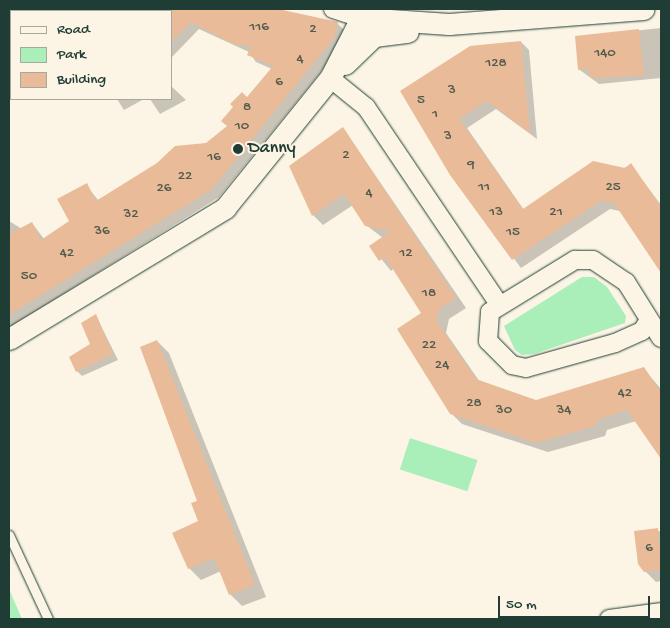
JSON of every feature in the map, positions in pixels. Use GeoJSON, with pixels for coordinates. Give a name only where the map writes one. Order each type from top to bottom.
{"type":"FeatureCollection","features":[{"type":"Feature","properties":{"kind":"street"},"geometry":{"type":"LineString","coordinates":[[333,9],[360,18],[449,24],[644,9]]}},
{"type":"Feature","properties":{"kind":"street"},"geometry":{"type":"LineString","coordinates":[[330,78],[360,18]]}},
{"type":"Feature","properties":{"kind":"street"},"geometry":{"type":"LineString","coordinates":[[9,339],[225,208],[330,78],[374,36],[438,30],[449,24]]}},
{"type":"Feature","properties":{"kind":"street"},"geometry":{"type":"LineString","coordinates":[[330,78],[366,107],[499,304]]}},
{"type":"Feature","properties":{"kind":"street"},"geometry":{"type":"LineString","coordinates":[[649,320],[642,331],[615,343],[526,368],[512,365],[488,341],[490,312],[499,304],[556,269],[575,260],[593,260],[626,282],[661,338]]}},
{"type":"Feature","properties":{"kind":"street"},"geometry":{"type":"LineString","coordinates":[[609,619],[661,612]]}},
{"type":"Feature","properties":{"kind":"lane"},"geometry":{"type":"LineString","coordinates":[[9,535],[48,619]]}},
{"type":"Feature","properties":{"kind":"green space"},"geometry":{"type":"Polygon","coordinates":[[[582,277],[594,277],[607,287],[626,316],[625,323],[534,354],[522,355],[515,350],[504,326],[582,277]]]}},
{"type":"Feature","properties":{"kind":"green space"},"geometry":{"type":"Polygon","coordinates":[[[410,438],[478,460],[467,491],[400,469],[410,438]]]}},
{"type":"Feature","properties":{"kind":"green space"},"geometry":{"type":"Polygon","coordinates":[[[9,589],[22,619],[9,619],[9,589]]]}},
{"type":"Feature","properties":{"kind":"building"},"geometry":{"type":"Polygon","coordinates":[[[163,9],[278,9],[338,22],[334,38],[211,190],[9,315],[9,234],[32,222],[41,240],[69,221],[57,199],[87,183],[96,201],[157,163],[175,146],[206,143],[227,126],[221,121],[233,107],[230,104],[242,92],[247,97],[273,66],[247,55],[251,46],[233,44],[191,22],[172,41],[172,10],[163,9]]]}},
{"type":"Feature","properties":{"kind":"building"},"geometry":{"type":"Polygon","coordinates":[[[639,29],[644,75],[606,78],[590,77],[589,69],[578,70],[575,36],[639,29]]]}},
{"type":"Feature","properties":{"kind":"building"},"geometry":{"type":"Polygon","coordinates":[[[521,41],[530,133],[487,101],[459,119],[523,209],[593,161],[625,168],[631,163],[661,207],[661,273],[614,203],[601,201],[512,260],[450,175],[400,91],[470,46],[521,41]]]}},
{"type":"Feature","properties":{"kind":"building"},"geometry":{"type":"Polygon","coordinates":[[[343,127],[456,298],[439,309],[437,322],[476,379],[536,400],[644,367],[661,393],[661,459],[627,410],[597,420],[595,426],[536,443],[450,414],[397,329],[421,313],[385,257],[379,261],[369,246],[391,231],[365,226],[344,194],[312,216],[289,166],[343,127]]]}},
{"type":"Feature","properties":{"kind":"building"},"geometry":{"type":"Polygon","coordinates":[[[96,314],[113,354],[76,372],[69,357],[90,344],[81,323],[96,314]]]}},
{"type":"Feature","properties":{"kind":"building"},"geometry":{"type":"Polygon","coordinates":[[[157,340],[255,585],[229,595],[214,558],[188,569],[172,533],[198,521],[191,503],[197,501],[140,347],[157,340]]]}},
{"type":"Feature","properties":{"kind":"building"},"geometry":{"type":"Polygon","coordinates":[[[658,528],[661,570],[644,572],[638,564],[634,531],[658,528]]]}},
{"type":"Feature","properties":{"kind":"place","name":"Danny"},"geometry":{"type":"Point","coordinates":[238,149]}}]}
